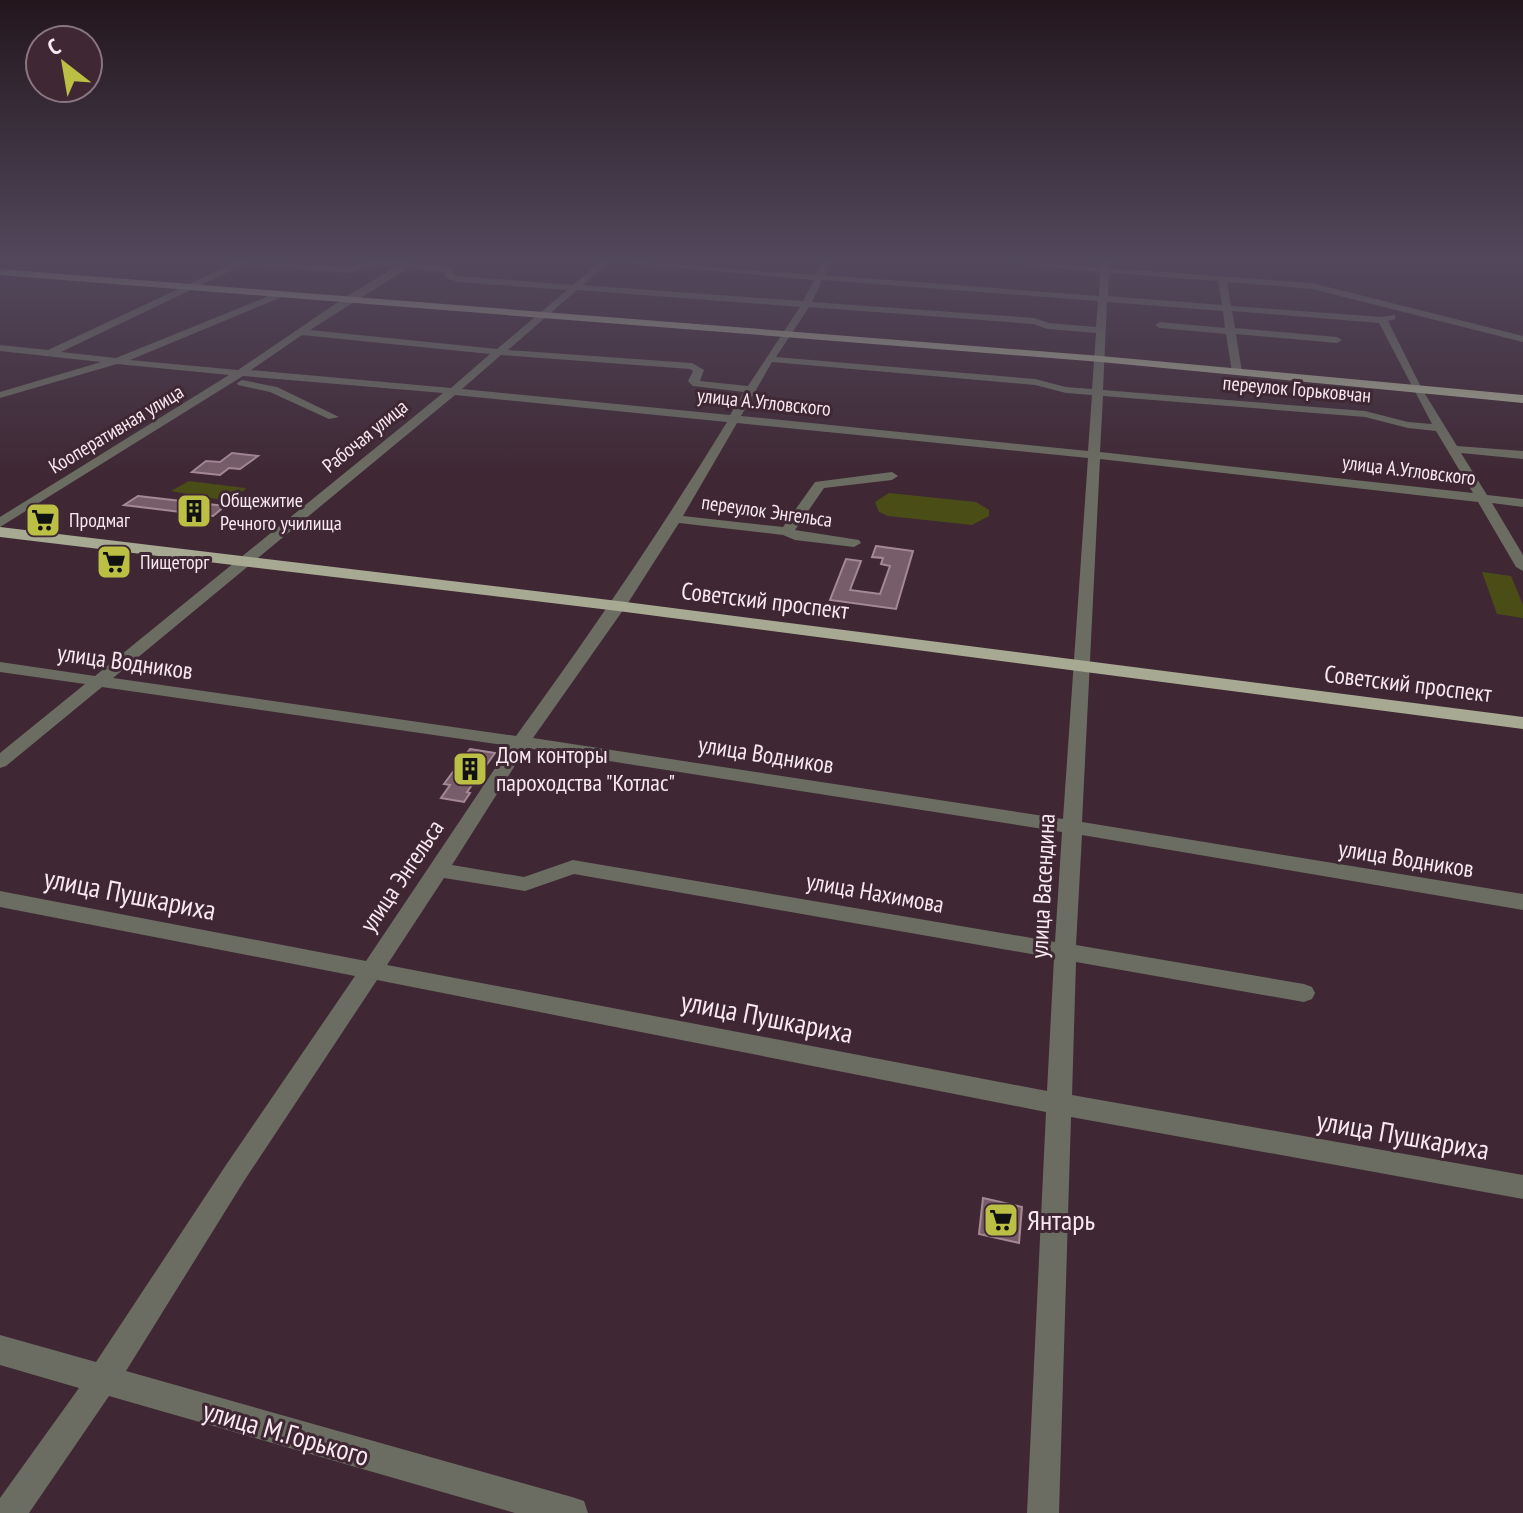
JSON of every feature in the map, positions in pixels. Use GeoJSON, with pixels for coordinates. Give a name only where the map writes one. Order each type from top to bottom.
{"type":"FeatureCollection","features":[{"type":"Feature","properties":{"kind":"main road"},"geometry":{"type":"LineString","coordinates":[[767,333],[1101,359],[1523,399]]}},
{"type":"Feature","properties":{"kind":"main road","name":"Советский проспект"},"geometry":{"type":"LineString","coordinates":[[0,532],[618,606],[1523,723]]}},
{"type":"Feature","properties":{"kind":"street"},"geometry":{"type":"LineString","coordinates":[[50,353],[93,333]]}},
{"type":"Feature","properties":{"kind":"street"},"geometry":{"type":"LineString","coordinates":[[0,395],[86,364],[117,361],[187,333]]}},
{"type":"Feature","properties":{"kind":"street","name":"Кооперативная улица"},"geometry":{"type":"LineString","coordinates":[[0,523],[301,333]]}},
{"type":"Feature","properties":{"kind":"street"},"geometry":{"type":"LineString","coordinates":[[308,333],[498,352],[692,366],[699,370],[693,381],[697,384],[751,390]]}},
{"type":"Feature","properties":{"kind":"street","name":"Рабочая улица"},"geometry":{"type":"LineString","coordinates":[[0,762],[522,333]]}},
{"type":"Feature","properties":{"kind":"street","name":"улица Васендина"},"geometry":{"type":"LineString","coordinates":[[1043,1513],[1065,952],[1101,333]]}},
{"type":"Feature","properties":{"kind":"street"},"geometry":{"type":"LineString","coordinates":[[1233,333],[1237,372]]}},
{"type":"Feature","properties":{"kind":"street"},"geometry":{"type":"LineString","coordinates":[[1252,333],[1337,340]]}},
{"type":"Feature","properties":{"kind":"street"},"geometry":{"type":"LineString","coordinates":[[1389,333],[1417,389],[1523,567]]}},
{"type":"Feature","properties":{"kind":"street"},"geometry":{"type":"LineString","coordinates":[[1499,333],[1523,339]]}},
{"type":"Feature","properties":{"kind":"street","name":"улица Энгельса"},"geometry":{"type":"LineString","coordinates":[[9,1513],[102,1381],[235,1173],[439,870],[521,742],[618,606],[675,519],[786,334]]}},
{"type":"Feature","properties":{"kind":"street"},"geometry":{"type":"LineString","coordinates":[[0,348],[50,353],[86,364]]}},
{"type":"Feature","properties":{"kind":"street","name":"переулок Горьковчан"},"geometry":{"type":"LineString","coordinates":[[769,359],[1035,382],[1066,390],[1365,414],[1408,425],[1441,428]]}},
{"type":"Feature","properties":{"kind":"street","name":"улица А.Угловского"},"geometry":{"type":"LineString","coordinates":[[117,361],[1096,455],[1523,503]]}},
{"type":"Feature","properties":{"kind":"street"},"geometry":{"type":"LineString","coordinates":[[227,382],[273,389],[333,417]]}},
{"type":"Feature","properties":{"kind":"street"},"geometry":{"type":"LineString","coordinates":[[1455,449],[1523,455]]}},
{"type":"Feature","properties":{"kind":"street"},"geometry":{"type":"LineString","coordinates":[[787,531],[820,485],[892,476]]}},
{"type":"Feature","properties":{"kind":"street","name":"переулок Энгельса"},"geometry":{"type":"LineString","coordinates":[[675,519],[787,531],[795,536],[854,543]]}},
{"type":"Feature","properties":{"kind":"street","name":"улица Водников"},"geometry":{"type":"LineString","coordinates":[[0,667],[521,742],[1073,827],[1523,902]]}},
{"type":"Feature","properties":{"kind":"street","name":"улица Нахимова"},"geometry":{"type":"LineString","coordinates":[[439,870],[525,884],[573,867],[1304,993]]}},
{"type":"Feature","properties":{"kind":"street","name":"улица Пушкариха"},"geometry":{"type":"LineString","coordinates":[[0,899],[1061,1104],[1523,1187]]}},
{"type":"Feature","properties":{"kind":"street","name":"улица М.Горького"},"geometry":{"type":"LineString","coordinates":[[0,1350],[572,1513]]}},
{"type":"Feature","properties":{"kind":"shaded area"},"geometry":{"type":"Polygon","coordinates":[[[189,481],[246,489],[228,501],[171,491],[189,481]]]}},
{"type":"Feature","properties":{"kind":"shaded area"},"geometry":{"type":"Polygon","coordinates":[[[889,493],[976,502],[989,510],[989,516],[972,525],[888,516],[879,512],[875,502],[889,493]]]}},
{"type":"Feature","properties":{"kind":"shaded area"},"geometry":{"type":"Polygon","coordinates":[[[1482,572],[1511,576],[1523,605],[1523,618],[1497,614],[1482,572]]]}},
{"type":"Feature","properties":{"kind":"building"},"geometry":{"type":"Polygon","coordinates":[[[232,453],[258,456],[240,469],[229,468],[220,475],[192,472],[206,461],[220,462],[232,453]]]}},
{"type":"Feature","properties":{"kind":"building","name":"Общежитие Речного училища"},"geometry":{"type":"Polygon","coordinates":[[[138,496],[225,506],[213,516],[124,505],[138,496]]]}},
{"type":"Feature","properties":{"kind":"building"},"geometry":{"type":"Polygon","coordinates":[[[876,546],[913,551],[896,609],[830,600],[846,559],[861,561],[850,590],[880,594],[890,566],[881,564],[883,558],[872,557],[876,546]]]}},
{"type":"Feature","properties":{"kind":"building","name":"Дом конторы пароходства \"Котлас\""},"geometry":{"type":"Polygon","coordinates":[[[470,749],[495,753],[467,792],[470,793],[464,802],[441,798],[450,785],[444,784],[470,749]]]}},
{"type":"Feature","properties":{"kind":"building","name":"Янтарь"},"geometry":{"type":"Polygon","coordinates":[[[983,1198],[1022,1207],[1019,1243],[979,1234],[983,1198]]]}},
{"type":"Feature","properties":{"kind":"place","name":"Общежитие Речного училища"},"geometry":{"type":"Point","coordinates":[194,511]}},
{"type":"Feature","properties":{"kind":"place","name":"Продмаг"},"geometry":{"type":"Point","coordinates":[43,520]}},
{"type":"Feature","properties":{"kind":"place","name":"Пищеторг"},"geometry":{"type":"Point","coordinates":[114,562]}},
{"type":"Feature","properties":{"kind":"place","name":"Дом конторы пароходства \"Котлас\""},"geometry":{"type":"Point","coordinates":[470,769]}},
{"type":"Feature","properties":{"kind":"place","name":"Янтарь"},"geometry":{"type":"Point","coordinates":[1001,1220]}}]}
